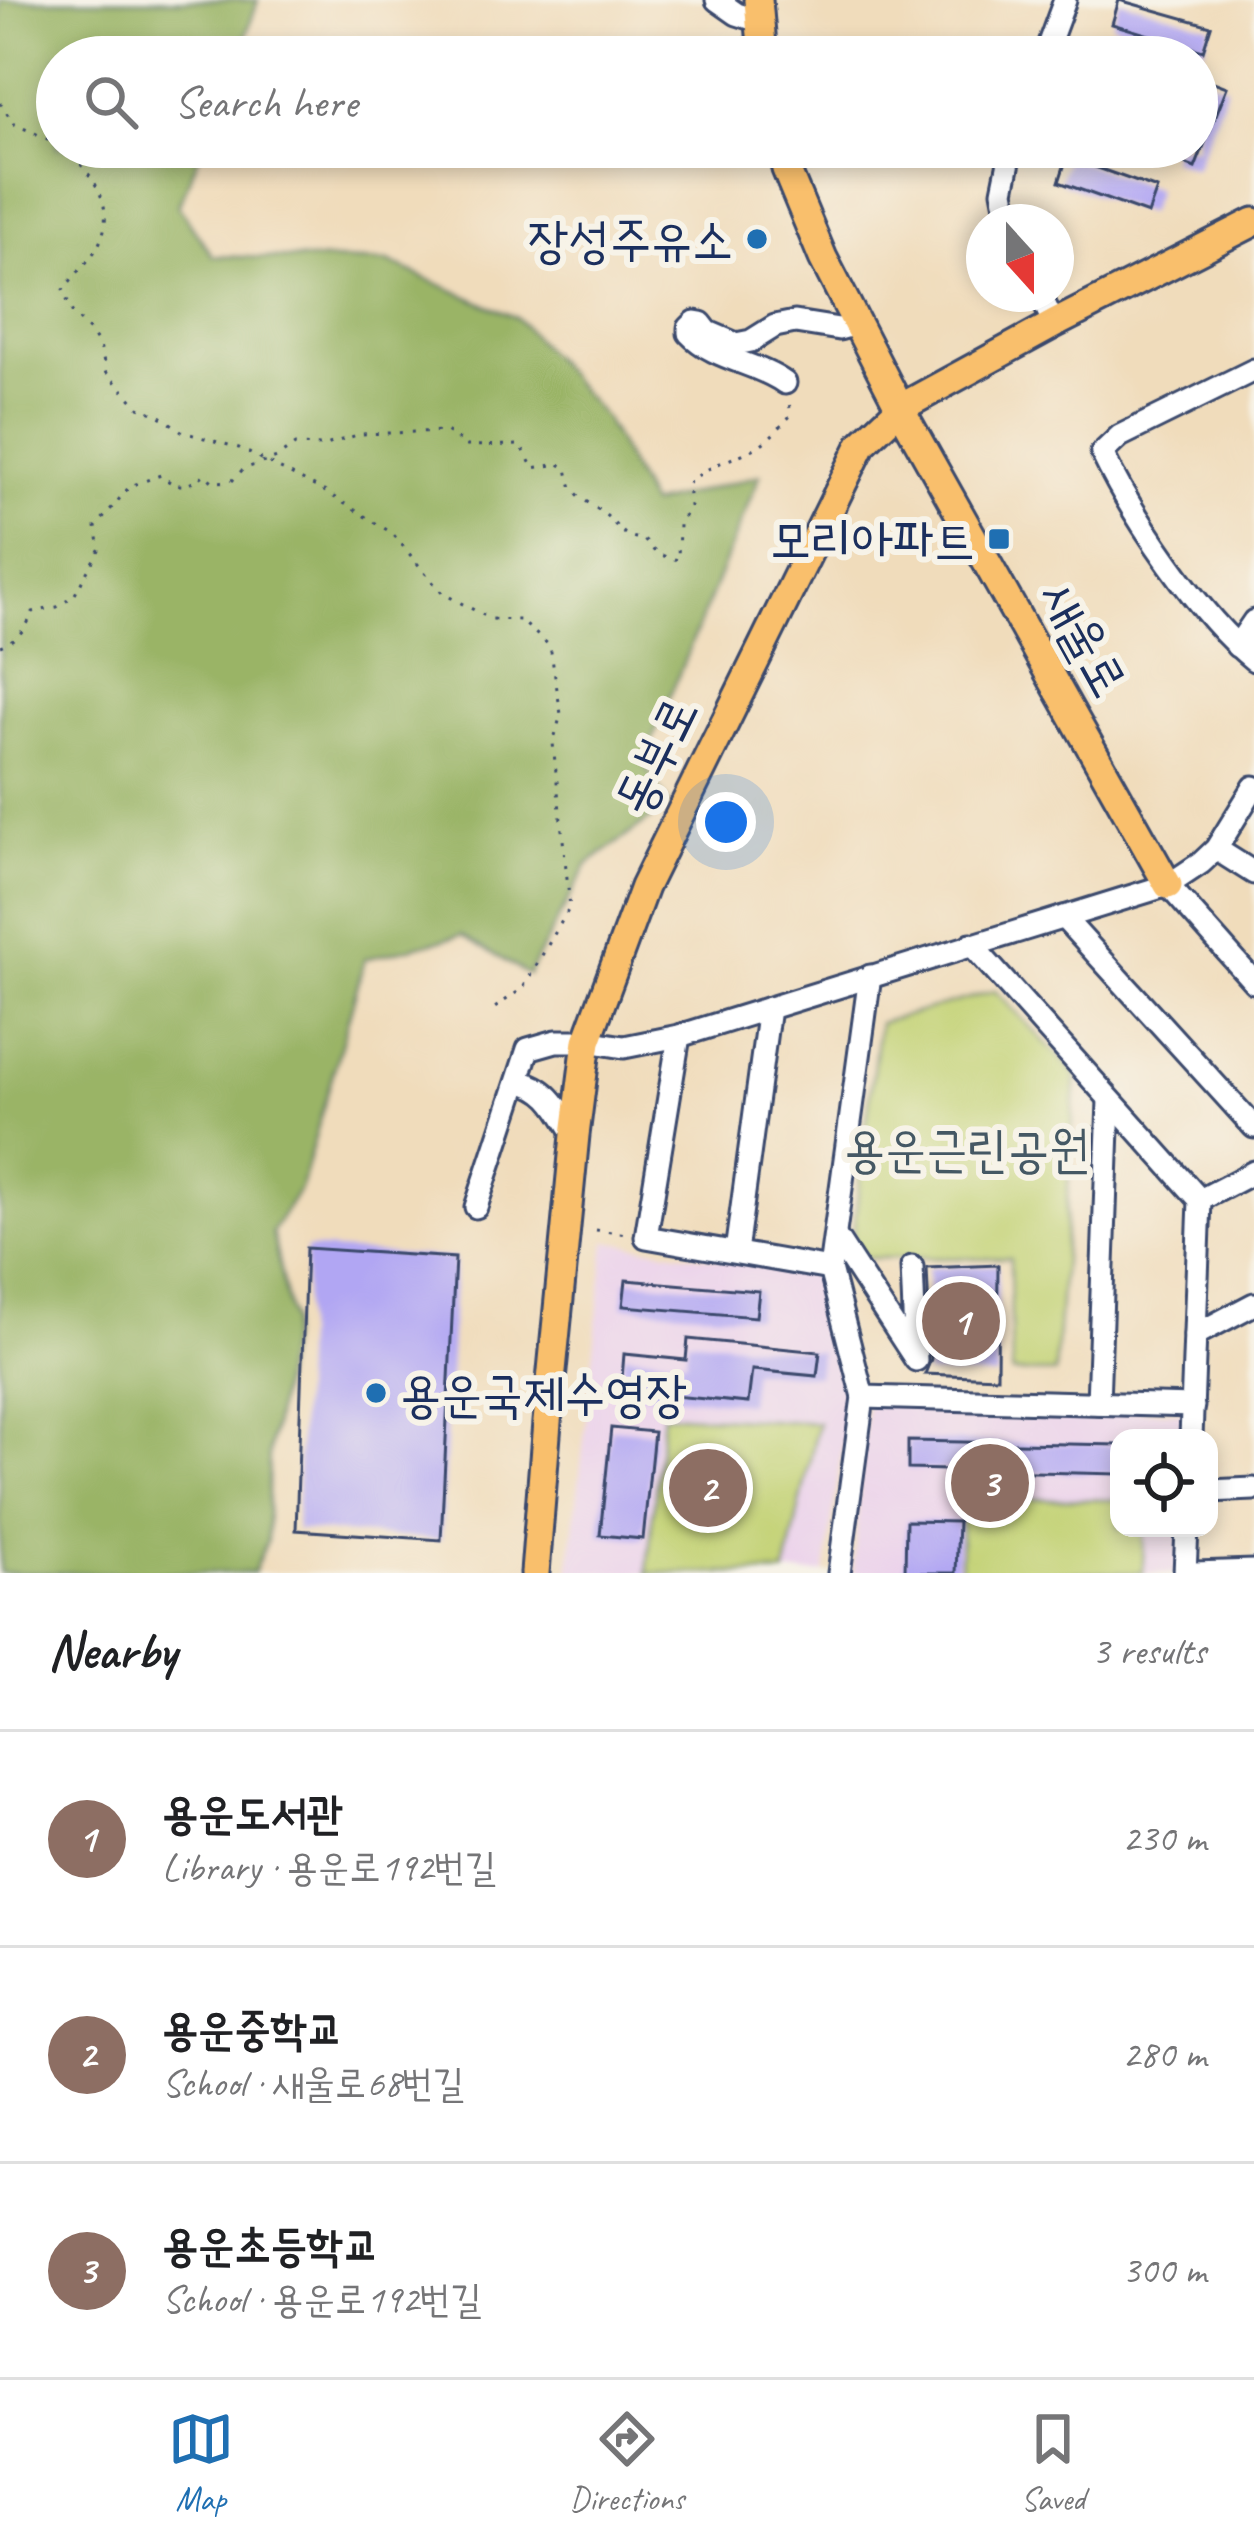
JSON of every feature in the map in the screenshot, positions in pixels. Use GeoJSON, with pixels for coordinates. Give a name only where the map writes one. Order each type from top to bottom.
{"type":"FeatureCollection","features":[{"type":"Feature","properties":{"kind":"main road","name":"새울로"},"geometry":{"type":"LineString","coordinates":[[786,168],[824,259],[901,408],[1168,885]]}},
{"type":"Feature","properties":{"kind":"main road","name":"동부로"},"geometry":{"type":"LineString","coordinates":[[536,1573],[587,1041],[644,886],[862,444],[901,408],[1254,222]]}},
{"type":"Feature","properties":{"kind":"street"},"geometry":{"type":"LineString","coordinates":[[717,0],[737,14],[759,11]]}},
{"type":"Feature","properties":{"kind":"street"},"geometry":{"type":"LineString","coordinates":[[1052,36],[1065,0]]}},
{"type":"Feature","properties":{"kind":"street"},"geometry":{"type":"LineString","coordinates":[[1006,204],[1008,168]]}},
{"type":"Feature","properties":{"kind":"street"},"geometry":{"type":"LineString","coordinates":[[1048,312],[1054,324]]}},
{"type":"Feature","properties":{"kind":"street"},"geometry":{"type":"LineString","coordinates":[[785,383],[771,373],[702,347],[689,328],[701,323],[708,332],[736,344],[795,322],[839,329],[857,324]]}},
{"type":"Feature","properties":{"kind":"street"},"geometry":{"type":"LineString","coordinates":[[1254,370],[1120,436],[1102,453],[1160,548],[1211,619],[1245,653],[1254,621]]}},
{"type":"Feature","properties":{"kind":"street"},"geometry":{"type":"LineString","coordinates":[[476,1207],[528,1049],[556,1041],[624,1047],[679,1036],[1168,885],[1216,849],[1254,788]]}},
{"type":"Feature","properties":{"kind":"street"},"geometry":{"type":"LineString","coordinates":[[1216,849],[1254,873]]}},
{"type":"Feature","properties":{"kind":"street","name":"새울로"},"geometry":{"type":"LineString","coordinates":[[1168,885],[1254,982]]}},
{"type":"Feature","properties":{"kind":"street"},"geometry":{"type":"LineString","coordinates":[[1064,917],[1254,1127]]}},
{"type":"Feature","properties":{"kind":"street"},"geometry":{"type":"LineString","coordinates":[[971,944],[1200,1200],[1191,1429]]}},
{"type":"Feature","properties":{"kind":"street"},"geometry":{"type":"LineString","coordinates":[[839,1573],[863,1397],[830,1269],[870,976]]}},
{"type":"Feature","properties":{"kind":"street"},"geometry":{"type":"LineString","coordinates":[[736,1252],[769,1007]]}},
{"type":"Feature","properties":{"kind":"street"},"geometry":{"type":"LineString","coordinates":[[679,1036],[646,1237],[830,1269]]}},
{"type":"Feature","properties":{"kind":"street"},"geometry":{"type":"LineString","coordinates":[[519,1082],[533,1084],[550,1096],[575,1136]]}},
{"type":"Feature","properties":{"kind":"street"},"geometry":{"type":"LineString","coordinates":[[1098,1403],[1109,1100]]}},
{"type":"Feature","properties":{"kind":"street"},"geometry":{"type":"LineString","coordinates":[[1200,1200],[1254,1172]]}},
{"type":"Feature","properties":{"kind":"street"},"geometry":{"type":"LineString","coordinates":[[836,1237],[916,1360],[911,1267]]}},
{"type":"Feature","properties":{"kind":"street"},"geometry":{"type":"LineString","coordinates":[[1195,1336],[1254,1305]]}},
{"type":"Feature","properties":{"kind":"street"},"geometry":{"type":"LineString","coordinates":[[863,1397],[1192,1406]]}},
{"type":"Feature","properties":{"kind":"street"},"geometry":{"type":"LineString","coordinates":[[1218,1491],[1254,1490]]}},
{"type":"Feature","properties":{"kind":"street"},"geometry":{"type":"LineString","coordinates":[[1185,1573],[1187,1537]]}},
{"type":"Feature","properties":{"kind":"street"},"geometry":{"type":"LineString","coordinates":[[1196,1573],[1254,1571]]}},
{"type":"Feature","properties":{"kind":"path"},"geometry":{"type":"LineString","coordinates":[[0,104],[14,124],[36,134]]}},
{"type":"Feature","properties":{"kind":"path"},"geometry":{"type":"LineString","coordinates":[[84,168],[105,198],[104,227],[97,248],[63,290],[73,314],[100,346],[106,372],[139,407],[183,432],[239,448],[324,491],[392,533],[442,593],[491,619],[520,620],[550,646],[561,714],[554,743],[570,907],[523,988],[492,1010]]}},
{"type":"Feature","properties":{"kind":"path"},"geometry":{"type":"LineString","coordinates":[[0,646],[16,639],[33,612],[57,607],[74,596],[100,548],[96,527],[130,486],[161,475],[185,486],[205,474],[214,482],[232,481],[243,469],[277,458],[295,445],[323,446],[361,434],[446,431],[467,446],[521,445],[532,468],[559,464],[566,468],[572,487],[616,529],[643,539],[657,554],[678,560],[679,525],[690,506],[688,484],[704,468],[770,439],[790,415],[785,383]]}},
{"type":"Feature","properties":{"kind":"path"},"geometry":{"type":"LineString","coordinates":[[596,1230],[646,1237]]}},
{"type":"Feature","properties":{"kind":"shaded area"},"geometry":{"type":"Polygon","coordinates":[[[606,1241],[821,1276],[848,1403],[825,1573],[569,1573],[606,1241]]]}},
{"type":"Feature","properties":{"kind":"shaded area"},"geometry":{"type":"Polygon","coordinates":[[[867,1402],[1187,1412],[1187,1429],[1110,1429],[1110,1537],[1184,1537],[1182,1573],[853,1573],[867,1402]]]}},
{"type":"Feature","properties":{"kind":"green space"},"geometry":{"type":"Polygon","coordinates":[[[0,0],[258,0],[246,36],[36,36],[36,168],[194,168],[178,206],[213,256],[388,262],[517,318],[604,417],[650,505],[760,475],[643,762],[669,805],[588,864],[528,975],[462,935],[365,959],[301,1187],[272,1232],[291,1322],[269,1452],[267,1541],[253,1573],[0,1573],[0,0]]]}},
{"type":"Feature","properties":{"kind":"green space","name":"용운근린공원"},"geometry":{"type":"Polygon","coordinates":[[[995,991],[1076,1074],[1055,1373],[1012,1373],[1010,1258],[850,1258],[879,1023],[995,991]]]}},
{"type":"Feature","properties":{"kind":"green space"},"geometry":{"type":"Polygon","coordinates":[[[663,1414],[818,1423],[785,1573],[647,1573],[663,1414]]]}},
{"type":"Feature","properties":{"kind":"green space"},"geometry":{"type":"Polygon","coordinates":[[[962,1498],[1110,1500],[1110,1537],[1144,1537],[1143,1573],[960,1573],[962,1498]]]}},
{"type":"Feature","properties":{"kind":"building"},"geometry":{"type":"Polygon","coordinates":[[[1119,0],[1211,26],[1208,36],[1152,36],[1112,24],[1119,0]]]}},
{"type":"Feature","properties":{"kind":"building"},"geometry":{"type":"Polygon","coordinates":[[[1218,84],[1227,87],[1218,110],[1218,84]]]}},
{"type":"Feature","properties":{"kind":"building"},"geometry":{"type":"Polygon","coordinates":[[[1063,168],[1098,168],[1157,189],[1148,214],[1059,182],[1063,168]]]}},
{"type":"Feature","properties":{"kind":"building"},"geometry":{"type":"Polygon","coordinates":[[[306,1248],[455,1258],[441,1540],[296,1530],[306,1248]]]}},
{"type":"Feature","properties":{"kind":"building"},"geometry":{"type":"Polygon","coordinates":[[[998,1265],[997,1377],[925,1374],[931,1359],[927,1268],[998,1265]]]}},
{"type":"Feature","properties":{"kind":"building"},"geometry":{"type":"Polygon","coordinates":[[[626,1280],[759,1291],[756,1317],[623,1306],[626,1280]]]}},
{"type":"Feature","properties":{"kind":"building"},"geometry":{"type":"Polygon","coordinates":[[[688,1339],[820,1352],[817,1376],[752,1370],[748,1403],[621,1391],[624,1354],[686,1360],[688,1339]]]}},
{"type":"Feature","properties":{"kind":"building"},"geometry":{"type":"Polygon","coordinates":[[[611,1428],[654,1432],[643,1539],[600,1535],[611,1428]]]}},
{"type":"Feature","properties":{"kind":"building"},"geometry":{"type":"Polygon","coordinates":[[[908,1441],[1110,1445],[1110,1474],[908,1469],[908,1441]]]}},
{"type":"Feature","properties":{"kind":"building"},"geometry":{"type":"Polygon","coordinates":[[[906,1521],[958,1522],[956,1573],[905,1573],[906,1521]]]}},
{"type":"Feature","properties":{"kind":"place","name":"장성주유소"},"geometry":{"type":"Point","coordinates":[757,239]}},
{"type":"Feature","properties":{"kind":"place","name":"모리아파트"},"geometry":{"type":"Point","coordinates":[999,539]}},
{"type":"Feature","properties":{"kind":"place","name":"용운도서관"},"geometry":{"type":"Point","coordinates":[961,1321]}},
{"type":"Feature","properties":{"kind":"place","name":"용운국제수영장"},"geometry":{"type":"Point","coordinates":[376,1393]}},
{"type":"Feature","properties":{"kind":"place","name":"용운초등학교"},"geometry":{"type":"Point","coordinates":[990,1483]}},
{"type":"Feature","properties":{"kind":"place","name":"용운중학교"},"geometry":{"type":"Point","coordinates":[708,1488]}}]}
